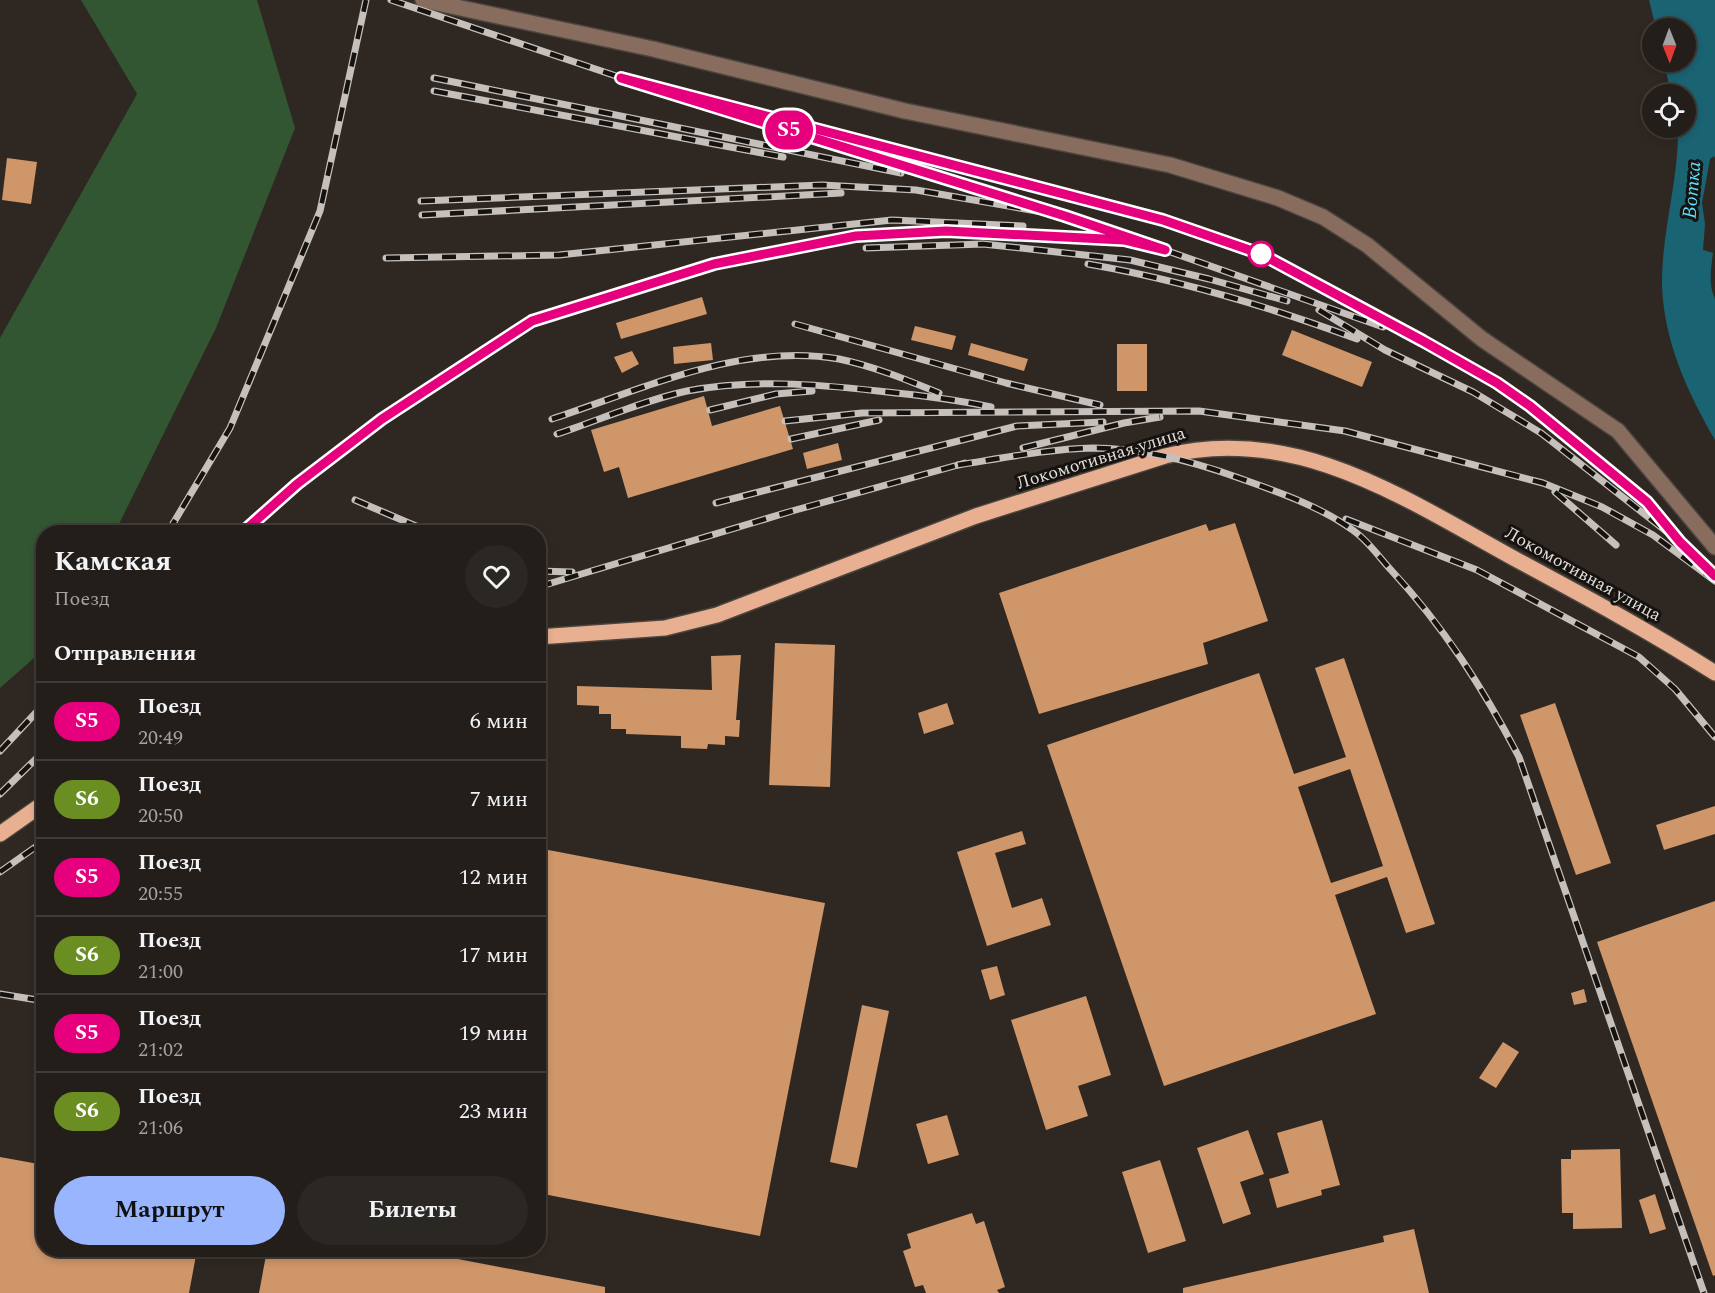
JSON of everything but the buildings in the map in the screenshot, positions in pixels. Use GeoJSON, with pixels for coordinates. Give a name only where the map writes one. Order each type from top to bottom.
{"type":"FeatureCollection","features":[{"type":"Feature","properties":{"kind":"main road","name":"Локомотивная улица"},"geometry":{"type":"LineString","coordinates":[[546,636],[665,628],[717,615],[976,516],[1165,456],[1195,449],[1224,446],[1267,451],[1323,463],[1384,488],[1650,634],[1715,673]]}},
{"type":"Feature","properties":{"kind":"main road"},"geometry":{"type":"LineString","coordinates":[[0,834],[36,809]]}},
{"type":"Feature","properties":{"kind":"street"},"geometry":{"type":"LineString","coordinates":[[423,0],[653,49],[905,111],[1170,165],[1278,198],[1323,217],[1367,245],[1482,339],[1618,431],[1715,547]]}},
{"type":"Feature","properties":{"kind":"green space"},"geometry":{"type":"Polygon","coordinates":[[[81,0],[257,0],[295,128],[216,328],[118,525],[36,525],[36,656],[0,688],[0,338],[137,94],[81,0]]]}},
{"type":"Feature","properties":{"kind":"water","name":"Вотка"},"geometry":{"type":"Polygon","coordinates":[[[1649,0],[1715,0],[1715,158],[1714,156],[1710,159],[1702,203],[1705,224],[1703,250],[1713,253],[1711,288],[1715,299],[1715,440],[1679,366],[1667,327],[1662,286],[1664,246],[1676,168],[1678,138],[1696,138],[1696,84],[1669,84],[1666,72],[1696,72],[1696,18],[1654,18],[1649,0]]]}},
{"type":"Feature","properties":{"kind":"railway"},"geometry":{"type":"LineString","coordinates":[[172,525],[230,428],[320,211],[366,0]]}},
{"type":"Feature","properties":{"kind":"railway"},"geometry":{"type":"LineString","coordinates":[[391,0],[622,78],[1163,220],[1261,254],[1497,383],[1530,406],[1647,502],[1680,542]]}},
{"type":"Feature","properties":{"kind":"railway"},"geometry":{"type":"LineString","coordinates":[[434,78],[901,173]]}},
{"type":"Feature","properties":{"kind":"railway"},"geometry":{"type":"LineString","coordinates":[[434,91],[783,157]]}},
{"type":"Feature","properties":{"kind":"railway"},"geometry":{"type":"LineString","coordinates":[[799,133],[1017,201]]}},
{"type":"Feature","properties":{"kind":"railway"},"geometry":{"type":"LineString","coordinates":[[421,201],[822,185],[916,190],[1065,216]]}},
{"type":"Feature","properties":{"kind":"railway"},"geometry":{"type":"LineString","coordinates":[[422,215],[841,193]]}},
{"type":"Feature","properties":{"kind":"railway"},"geometry":{"type":"LineString","coordinates":[[1057,214],[1120,235]]}},
{"type":"Feature","properties":{"kind":"railway"},"geometry":{"type":"LineString","coordinates":[[386,258],[559,255],[892,220],[1023,226]]}},
{"type":"Feature","properties":{"kind":"railway"},"geometry":{"type":"LineString","coordinates":[[251,525],[296,484],[382,419],[532,322],[715,264],[856,236],[946,231],[1124,240],[1165,250],[1383,327]]}},
{"type":"Feature","properties":{"kind":"railway"},"geometry":{"type":"LineString","coordinates":[[866,248],[983,244],[1130,260],[1287,301]]}},
{"type":"Feature","properties":{"kind":"railway"},"geometry":{"type":"LineString","coordinates":[[1088,264],[1157,278],[1224,296],[1357,339]]}},
{"type":"Feature","properties":{"kind":"railway"},"geometry":{"type":"LineString","coordinates":[[1319,310],[1385,350],[1473,392],[1541,433],[1680,542],[1702,563]]}},
{"type":"Feature","properties":{"kind":"railway"},"geometry":{"type":"LineString","coordinates":[[795,324],[1006,383],[1100,405]]}},
{"type":"Feature","properties":{"kind":"railway"},"geometry":{"type":"LineString","coordinates":[[552,419],[693,371],[766,357],[802,355],[839,359],[877,369],[939,393]]}},
{"type":"Feature","properties":{"kind":"railway"},"geometry":{"type":"LineString","coordinates":[[557,434],[671,395],[735,385],[831,386],[991,407]]}},
{"type":"Feature","properties":{"kind":"railway"},"geometry":{"type":"LineString","coordinates":[[710,410],[776,394],[812,391]]}},
{"type":"Feature","properties":{"kind":"railway"},"geometry":{"type":"LineString","coordinates":[[785,421],[862,413],[1199,411],[1345,431],[1543,483],[1602,507],[1653,535],[1715,581]]}},
{"type":"Feature","properties":{"kind":"railway"},"geometry":{"type":"LineString","coordinates":[[1023,448],[1124,423],[1160,417]]}},
{"type":"Feature","properties":{"kind":"railway"},"geometry":{"type":"LineString","coordinates":[[791,439],[879,420]]}},
{"type":"Feature","properties":{"kind":"railway"},"geometry":{"type":"LineString","coordinates":[[716,503],[1017,426],[1103,422]]}},
{"type":"Feature","properties":{"kind":"railway"},"geometry":{"type":"LineString","coordinates":[[958,465],[1059,450],[1093,448],[1149,453],[1203,466],[1298,500],[1341,522],[1369,545],[1445,636],[1477,683],[1519,757],[1704,1293]]}},
{"type":"Feature","properties":{"kind":"railway"},"geometry":{"type":"LineString","coordinates":[[546,585],[792,511],[965,463]]}},
{"type":"Feature","properties":{"kind":"railway"},"geometry":{"type":"LineString","coordinates":[[1555,492],[1616,545]]}},
{"type":"Feature","properties":{"kind":"railway"},"geometry":{"type":"LineString","coordinates":[[355,500],[414,525]]}},
{"type":"Feature","properties":{"kind":"railway"},"geometry":{"type":"LineString","coordinates":[[1346,519],[1477,570],[1639,657],[1675,689],[1715,737]]}},
{"type":"Feature","properties":{"kind":"railway"},"geometry":{"type":"LineString","coordinates":[[546,571],[572,572]]}},
{"type":"Feature","properties":{"kind":"railway"},"geometry":{"type":"LineString","coordinates":[[0,751],[36,713]]}},
{"type":"Feature","properties":{"kind":"railway"},"geometry":{"type":"LineString","coordinates":[[0,794],[36,759]]}},
{"type":"Feature","properties":{"kind":"railway"},"geometry":{"type":"LineString","coordinates":[[0,872],[36,847]]}},
{"type":"Feature","properties":{"kind":"railway"},"geometry":{"type":"LineString","coordinates":[[0,994],[36,1000]]}},
{"type":"Feature","properties":{"kind":"train","name":"S5"},"geometry":{"type":"LineString","coordinates":[[251,525],[297,484],[382,419],[532,321],[714,264],[856,236],[946,231],[1022,233],[1124,240],[1165,250],[1065,216],[621,78],[1163,220],[1261,254],[1423,341],[1497,383],[1530,406],[1647,502],[1680,542],[1715,576]]}}]}
